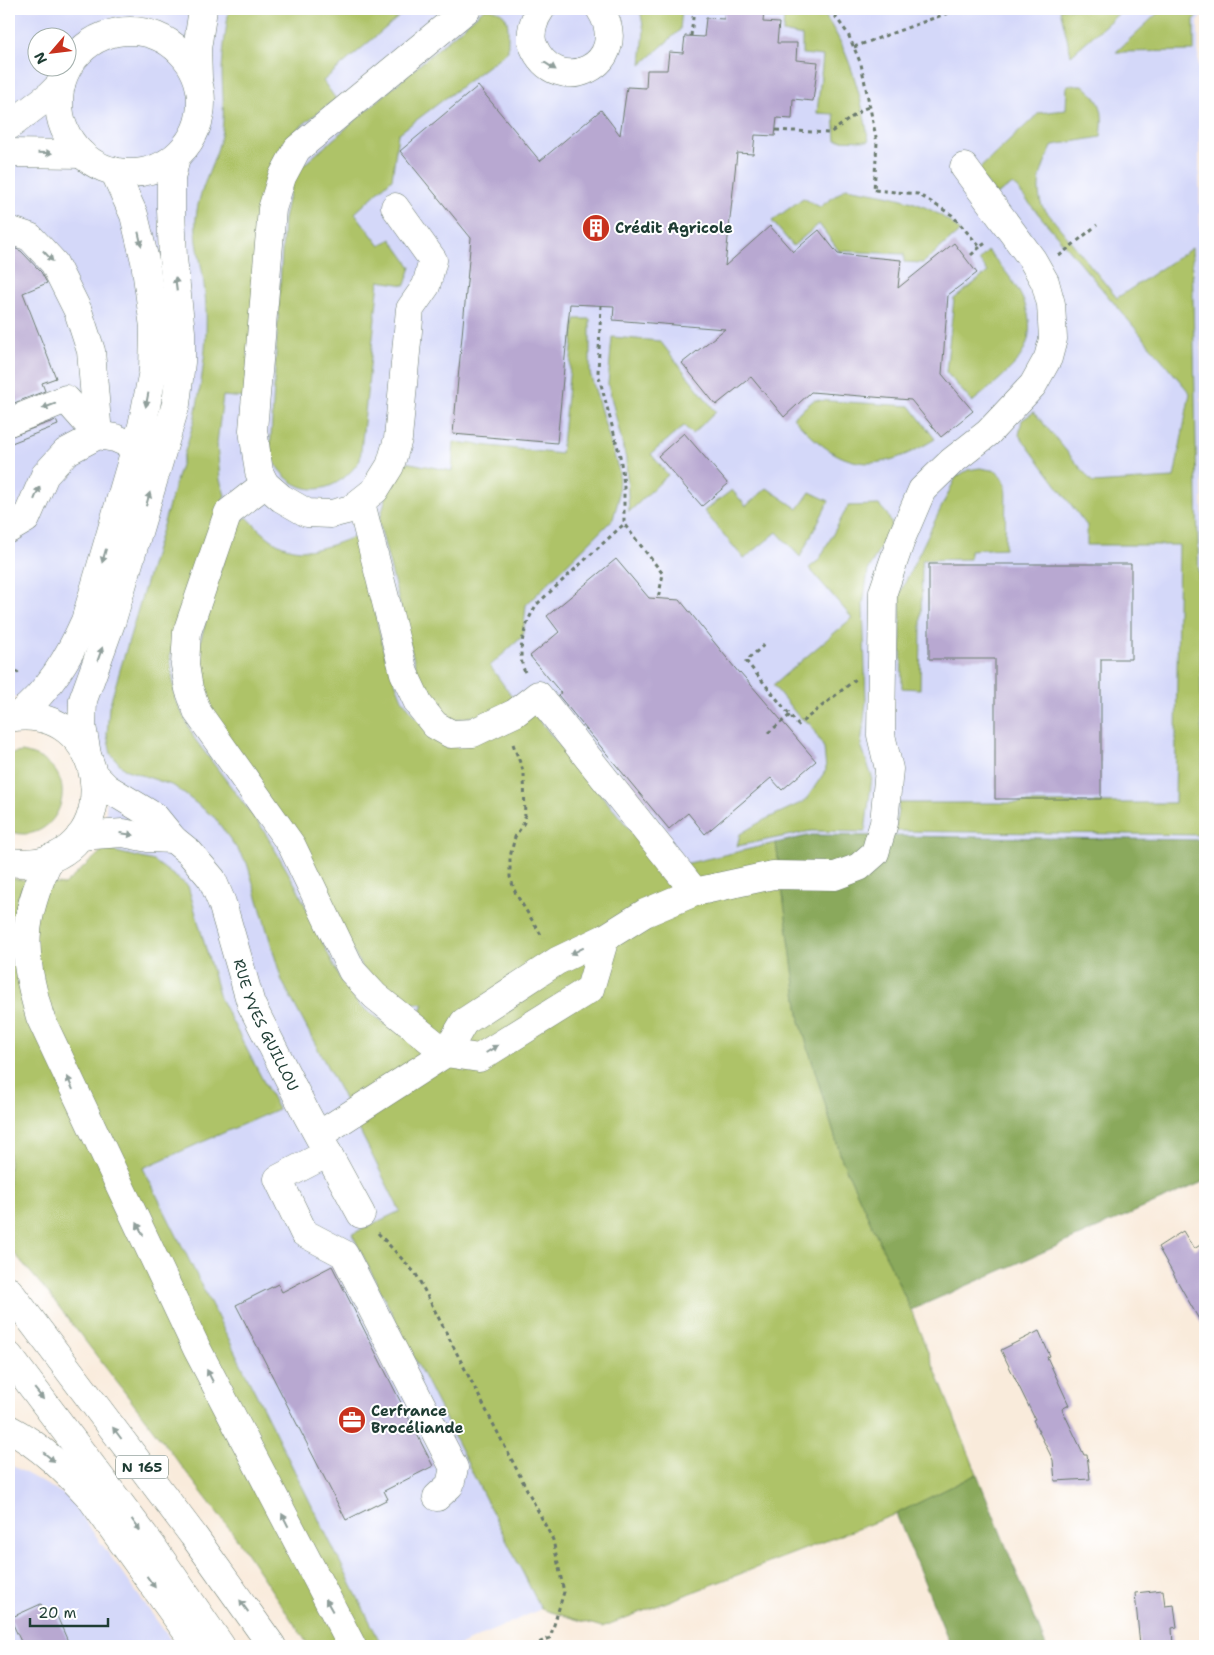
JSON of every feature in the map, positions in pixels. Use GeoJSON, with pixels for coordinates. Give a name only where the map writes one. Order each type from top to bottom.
{"type":"FeatureCollection","features":[{"type":"Feature","properties":{"kind":"main road"},"geometry":{"type":"LineString","coordinates":[[126,30],[150,9]]}},
{"type":"Feature","properties":{"kind":"main road"},"geometry":{"type":"LineString","coordinates":[[198,78],[190,62],[170,42],[145,32],[126,30],[110,33],[93,41],[79,52],[68,67],[61,84],[59,102],[62,122],[70,139],[82,154],[91,161],[114,171],[130,173],[147,171],[162,166],[176,156],[191,140],[199,121],[202,99],[198,78],[197,49],[203,9]]}},
{"type":"Feature","properties":{"kind":"main road"},"geometry":{"type":"LineString","coordinates":[[395,208],[433,260],[426,286],[410,309],[398,439],[390,466],[376,490],[350,509],[331,514],[307,513],[281,498],[265,484],[259,472],[253,430],[272,209],[282,177],[298,149],[467,9]]}},
{"type":"Feature","properties":{"kind":"main road"},"geometry":{"type":"LineString","coordinates":[[540,9],[533,25],[532,42],[538,57],[550,68],[565,74],[582,73],[596,65],[606,52],[610,36],[607,20],[600,9]]}},
{"type":"Feature","properties":{"kind":"main road"},"geometry":{"type":"LineString","coordinates":[[9,126],[50,95],[61,84]]}},
{"type":"Feature","properties":{"kind":"main road"},"geometry":{"type":"LineString","coordinates":[[9,153],[82,154]]}},
{"type":"Feature","properties":{"kind":"main road"},"geometry":{"type":"LineString","coordinates":[[9,862],[28,863],[50,858],[61,853],[80,836],[90,819],[95,801],[91,765],[82,726],[83,700],[112,620],[176,404],[181,362],[181,332],[173,258],[171,209],[172,179],[176,156]]}},
{"type":"Feature","properties":{"kind":"main road"},"geometry":{"type":"LineString","coordinates":[[437,1497],[450,1485],[454,1468],[344,1254],[304,1233],[278,1179],[446,1053],[464,1022],[557,961],[605,938],[645,913],[695,892],[772,875],[835,876],[858,867],[875,853],[884,823],[889,769],[881,735],[884,592],[902,537],[922,490],[951,462],[988,433],[1032,385],[1043,370],[1053,339],[1051,304],[1039,272],[964,167]]}},
{"type":"Feature","properties":{"kind":"main road"},"geometry":{"type":"LineString","coordinates":[[13,717],[48,687],[74,645],[85,621],[136,447],[153,372],[154,327],[145,260],[134,215],[114,171]]}},
{"type":"Feature","properties":{"kind":"main road"},"geometry":{"type":"LineString","coordinates":[[9,230],[30,238],[54,263],[78,312],[91,352],[98,435]]}},
{"type":"Feature","properties":{"kind":"main road"},"geometry":{"type":"LineString","coordinates":[[9,422],[66,399],[98,435]]}},
{"type":"Feature","properties":{"kind":"main road"},"geometry":{"type":"LineString","coordinates":[[9,530],[26,519],[45,475],[66,452],[98,435],[115,438],[136,447]]}},
{"type":"Feature","properties":{"kind":"main road"},"geometry":{"type":"LineString","coordinates":[[265,484],[228,513],[187,632],[185,665],[198,713],[292,846],[352,971],[375,996],[446,1053],[479,1058],[590,989],[605,938]]}},
{"type":"Feature","properties":{"kind":"main road"},"geometry":{"type":"LineString","coordinates":[[361,502],[404,673],[418,706],[435,726],[451,734],[473,733],[516,713],[538,695],[695,892]]}},
{"type":"Feature","properties":{"kind":"main road","name":"RUE YVES GUILLOU"},"geometry":{"type":"LineString","coordinates":[[13,717],[34,717],[58,726],[77,741],[107,788],[155,817],[173,840],[189,852],[212,879],[222,903],[251,1004],[361,1214]]}},
{"type":"Feature","properties":{"kind":"main road"},"geometry":{"type":"LineString","coordinates":[[80,836],[122,833],[173,840]]}},
{"type":"Feature","properties":{"kind":"main road"},"geometry":{"type":"LineString","coordinates":[[50,858],[34,895],[25,932],[28,976],[40,1017],[197,1349],[352,1646]]}},
{"type":"Feature","properties":{"kind":"main road","name":"N 165"},"geometry":{"type":"LineString","coordinates":[[9,1292],[193,1535],[272,1646]]}},
{"type":"Feature","properties":{"kind":"main road","name":"N 165"},"geometry":{"type":"LineString","coordinates":[[9,1356],[146,1538],[221,1646]]}},
{"type":"Feature","properties":{"kind":"main road"},"geometry":{"type":"LineString","coordinates":[[9,1429],[45,1453],[70,1474],[90,1497],[197,1646]]}},
{"type":"Feature","properties":{"kind":"path"},"geometry":{"type":"LineString","coordinates":[[691,36],[694,9]]}},
{"type":"Feature","properties":{"kind":"path"},"geometry":{"type":"LineString","coordinates":[[830,9],[848,34],[860,64],[878,142],[874,190],[918,194],[952,215],[980,247]]}},
{"type":"Feature","properties":{"kind":"path"},"geometry":{"type":"LineString","coordinates":[[854,47],[959,9]]}},
{"type":"Feature","properties":{"kind":"path"},"geometry":{"type":"LineString","coordinates":[[776,130],[830,133],[863,109],[869,107]]}},
{"type":"Feature","properties":{"kind":"path"},"geometry":{"type":"LineString","coordinates":[[1039,272],[1097,224]]}},
{"type":"Feature","properties":{"kind":"path"},"geometry":{"type":"LineString","coordinates":[[971,255],[1007,225]]}},
{"type":"Feature","properties":{"kind":"path"},"geometry":{"type":"LineString","coordinates":[[601,305],[598,373],[620,456],[624,484],[624,524],[663,574],[658,598]]}},
{"type":"Feature","properties":{"kind":"path"},"geometry":{"type":"LineString","coordinates":[[538,695],[523,668],[522,652],[530,615],[537,604],[624,524]]}},
{"type":"Feature","properties":{"kind":"path"},"geometry":{"type":"LineString","coordinates":[[9,666],[25,678]]}},
{"type":"Feature","properties":{"kind":"path"},"geometry":{"type":"LineString","coordinates":[[516,713],[513,746],[524,773],[525,821],[515,837],[510,857],[510,877],[516,894],[557,961]]}},
{"type":"Feature","properties":{"kind":"path"},"geometry":{"type":"LineString","coordinates":[[768,733],[790,715]]}},
{"type":"Feature","properties":{"kind":"path"},"geometry":{"type":"LineString","coordinates":[[361,1214],[416,1274],[553,1540],[564,1592],[550,1638],[531,1646]]}},
{"type":"Feature","properties":{"kind":"shaded area"},"geometry":{"type":"Polygon","coordinates":[[[9,9],[1205,9],[1198,22],[1205,840],[812,835],[663,869],[411,1034],[341,1091],[400,1212],[352,1234],[541,1609],[458,1646],[382,1646],[143,1168],[278,1109],[220,998],[188,887],[154,861],[104,849],[108,769],[96,737],[16,696],[9,699],[9,9]]]}},
{"type":"Feature","properties":{"kind":"shaded area"},"geometry":{"type":"Polygon","coordinates":[[[9,1464],[67,1496],[175,1646],[9,1646],[9,1464]]]}},
{"type":"Feature","properties":{"kind":"green space"},"geometry":{"type":"Polygon","coordinates":[[[229,9],[408,9],[323,81],[336,99],[291,136],[274,159],[268,172],[264,188],[245,398],[223,396],[217,443],[220,480],[225,495],[197,568],[170,655],[175,698],[194,738],[263,829],[296,886],[340,979],[360,1006],[407,1038],[424,1004],[401,1002],[364,970],[221,729],[208,702],[202,677],[199,646],[233,525],[247,517],[273,541],[296,549],[305,550],[325,547],[353,537],[361,548],[385,657],[402,699],[421,724],[533,713],[663,869],[776,843],[800,1021],[842,1160],[911,1310],[977,1474],[896,1514],[602,1627],[541,1609],[352,1234],[400,1211],[282,981],[247,863],[215,818],[174,786],[124,769],[111,754],[107,735],[109,707],[194,421],[200,388],[205,353],[206,302],[196,235],[196,217],[201,195],[217,152],[222,130],[222,69],[229,9]]]}},
{"type":"Feature","properties":{"kind":"green space"},"geometry":{"type":"Polygon","coordinates":[[[484,9],[500,12],[505,16],[508,27],[508,51],[398,134],[392,179],[355,213],[380,246],[391,239],[411,267],[405,285],[379,281],[360,460],[349,473],[325,488],[312,489],[300,486],[289,480],[279,469],[270,454],[284,219],[291,185],[300,168],[484,9]]]}},
{"type":"Feature","properties":{"kind":"green space"},"geometry":{"type":"Polygon","coordinates":[[[640,9],[682,9],[680,30],[641,65],[644,31],[640,9]]]}},
{"type":"Feature","properties":{"kind":"green space"},"geometry":{"type":"Polygon","coordinates":[[[769,9],[820,9],[839,39],[846,55],[862,106],[869,141],[836,140],[834,114],[817,113],[823,56],[802,54],[802,36],[783,32],[784,15],[769,14],[769,9]]]}},
{"type":"Feature","properties":{"kind":"green space"},"geometry":{"type":"Polygon","coordinates":[[[1060,9],[1124,9],[1071,55],[1060,9]]]}},
{"type":"Feature","properties":{"kind":"green space"},"geometry":{"type":"Polygon","coordinates":[[[1162,9],[1202,9],[1194,20],[1194,51],[1116,52],[1162,9]]]}},
{"type":"Feature","properties":{"kind":"green space"},"geometry":{"type":"Polygon","coordinates":[[[1067,85],[1083,85],[1095,97],[1102,113],[1101,137],[1053,145],[1043,167],[1039,182],[1042,206],[1117,298],[1192,248],[1204,835],[895,831],[899,803],[1175,803],[1179,545],[1087,545],[1087,526],[1019,435],[1022,420],[1034,412],[1093,483],[1174,478],[1190,393],[1013,184],[996,195],[977,171],[1039,113],[1066,110],[1067,85]]]}},
{"type":"Feature","properties":{"kind":"green space"},"geometry":{"type":"Polygon","coordinates":[[[846,188],[907,200],[935,212],[960,231],[923,263],[904,262],[904,254],[839,251],[819,224],[793,246],[772,221],[803,198],[820,207],[846,188]]]}},
{"type":"Feature","properties":{"kind":"green space"},"geometry":{"type":"Polygon","coordinates":[[[988,251],[1009,277],[1025,305],[1029,320],[1029,335],[1024,351],[1013,366],[972,402],[946,372],[954,299],[988,272],[979,260],[988,251]]]}},
{"type":"Feature","properties":{"kind":"green space"},"geometry":{"type":"Polygon","coordinates":[[[575,319],[590,319],[590,373],[619,472],[618,501],[613,519],[526,605],[523,636],[490,666],[513,698],[494,713],[450,720],[433,705],[421,688],[379,522],[387,494],[405,462],[452,471],[454,442],[561,454],[575,319]]]}},
{"type":"Feature","properties":{"kind":"green space"},"geometry":{"type":"Polygon","coordinates":[[[612,337],[660,341],[716,412],[692,434],[684,426],[651,454],[668,475],[629,512],[626,459],[608,384],[612,337]]]}},
{"type":"Feature","properties":{"kind":"green space"},"geometry":{"type":"Polygon","coordinates":[[[814,400],[910,406],[935,439],[914,451],[894,459],[876,463],[859,462],[843,457],[810,435],[793,417],[814,400]]]}},
{"type":"Feature","properties":{"kind":"green space"},"geometry":{"type":"Polygon","coordinates":[[[980,468],[997,471],[1006,484],[1005,548],[970,550],[970,559],[922,560],[920,689],[902,688],[900,593],[956,477],[968,470],[980,468]]]}},
{"type":"Feature","properties":{"kind":"green space"},"geometry":{"type":"Polygon","coordinates":[[[767,488],[798,509],[810,492],[829,501],[800,557],[777,532],[744,559],[704,511],[732,490],[746,506],[767,488]]]}},
{"type":"Feature","properties":{"kind":"green space"},"geometry":{"type":"Polygon","coordinates":[[[879,505],[887,514],[892,525],[868,571],[863,604],[866,702],[861,745],[872,777],[865,832],[811,831],[737,846],[740,834],[762,821],[805,801],[826,770],[824,748],[810,724],[798,716],[773,685],[852,618],[809,568],[819,560],[848,506],[879,505]]]}},
{"type":"Feature","properties":{"kind":"green space"},"geometry":{"type":"Polygon","coordinates":[[[22,752],[44,760],[57,773],[62,788],[60,804],[53,818],[42,829],[27,834],[9,831],[9,754],[22,752]]]}},
{"type":"Feature","properties":{"kind":"green space"},"geometry":{"type":"Polygon","coordinates":[[[812,835],[1205,840],[1205,1181],[911,1310],[842,1160],[800,1021],[776,843],[812,835]]]}},
{"type":"Feature","properties":{"kind":"green space"},"geometry":{"type":"Polygon","coordinates":[[[104,849],[154,861],[188,886],[220,998],[278,1109],[143,1168],[382,1646],[309,1646],[233,1533],[49,1294],[9,1247],[9,878],[64,885],[104,849]]]}},
{"type":"Feature","properties":{"kind":"green space"},"geometry":{"type":"Polygon","coordinates":[[[977,1474],[1046,1646],[951,1646],[896,1514],[977,1474]]]}},
{"type":"Feature","properties":{"kind":"building","name":"Crédit Agricole"},"geometry":{"type":"Polygon","coordinates":[[[725,9],[764,9],[763,22],[779,23],[777,43],[797,43],[796,60],[818,62],[813,101],[793,99],[792,119],[777,118],[775,136],[755,135],[753,154],[737,153],[725,266],[770,226],[793,252],[819,230],[838,254],[901,260],[898,288],[954,243],[977,273],[948,295],[942,374],[973,411],[941,437],[911,400],[811,392],[784,417],[751,377],[716,405],[682,363],[725,329],[613,320],[614,306],[570,304],[557,443],[453,434],[471,238],[400,151],[478,86],[540,161],[601,110],[620,135],[627,87],[646,88],[647,70],[667,70],[669,52],[683,53],[685,36],[704,37],[706,18],[724,19],[725,9]]]}},
{"type":"Feature","properties":{"kind":"building"},"geometry":{"type":"Polygon","coordinates":[[[9,246],[21,251],[41,272],[47,283],[23,293],[56,378],[42,383],[45,391],[9,405],[9,246]]]}},
{"type":"Feature","properties":{"kind":"building"},"geometry":{"type":"Polygon","coordinates":[[[56,420],[58,425],[9,444],[9,437],[56,420]]]}},
{"type":"Feature","properties":{"kind":"building"},"geometry":{"type":"Polygon","coordinates":[[[684,433],[728,484],[702,506],[658,456],[684,433]]]}},
{"type":"Feature","properties":{"kind":"building"},"geometry":{"type":"Polygon","coordinates":[[[616,559],[649,598],[680,600],[739,673],[816,761],[782,790],[771,778],[705,834],[688,813],[669,829],[558,695],[561,693],[530,656],[559,632],[547,616],[616,559]]]}},
{"type":"Feature","properties":{"kind":"building"},"geometry":{"type":"Polygon","coordinates":[[[929,564],[1131,564],[1131,659],[1101,659],[1101,799],[995,799],[995,659],[929,659],[929,564]]]}},
{"type":"Feature","properties":{"kind":"building"},"geometry":{"type":"Polygon","coordinates":[[[1183,1231],[1194,1249],[1205,1242],[1205,1330],[1158,1247],[1183,1231]]]}},
{"type":"Feature","properties":{"kind":"building","name":"Cerfrance Brocéliande"},"geometry":{"type":"Polygon","coordinates":[[[332,1266],[433,1466],[384,1491],[388,1499],[346,1520],[236,1305],[278,1284],[282,1292],[332,1266]]]}},
{"type":"Feature","properties":{"kind":"building"},"geometry":{"type":"Polygon","coordinates":[[[1039,1331],[1050,1356],[1047,1357],[1069,1405],[1062,1409],[1084,1455],[1087,1455],[1090,1479],[1055,1481],[1053,1460],[1001,1350],[1039,1331]]]}},
{"type":"Feature","properties":{"kind":"building"},"geometry":{"type":"Polygon","coordinates":[[[1163,1590],[1165,1606],[1174,1605],[1177,1627],[1172,1628],[1173,1646],[1140,1646],[1135,1593],[1163,1590]]]}},
{"type":"Feature","properties":{"kind":"building"},"geometry":{"type":"Polygon","coordinates":[[[41,1604],[47,1618],[56,1614],[70,1646],[23,1646],[10,1618],[41,1604]]]}},
{"type":"Feature","properties":{"kind":"place","name":"Crédit Agricole"},"geometry":{"type":"Point","coordinates":[596,228]}},
{"type":"Feature","properties":{"kind":"place","name":"Cerfrance Brocéliande"},"geometry":{"type":"Point","coordinates":[352,1420]}}]}
